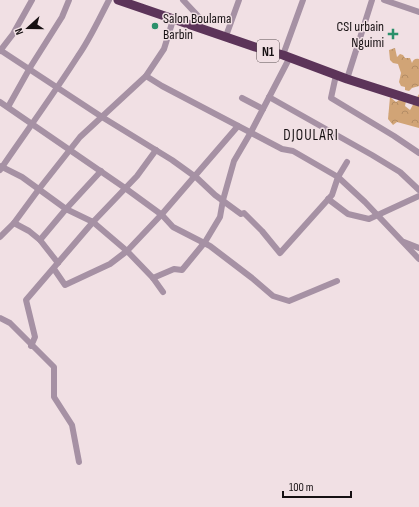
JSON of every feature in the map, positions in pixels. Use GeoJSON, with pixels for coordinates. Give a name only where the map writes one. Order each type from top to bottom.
{"type":"FeatureCollection","features":[{"type":"Feature","properties":{"kind":"highway","name":"N1"},"geometry":{"type":"LineString","coordinates":[[118,0],[173,20],[287,56],[347,79],[419,102]]}},
{"type":"Feature","properties":{"kind":"street"},"geometry":{"type":"LineString","coordinates":[[32,0],[13,34],[0,50],[102,118],[156,150],[194,177],[241,214],[244,213],[262,231],[280,253],[332,195],[338,178],[347,162]]}},
{"type":"Feature","properties":{"kind":"street"},"geometry":{"type":"LineString","coordinates":[[8,107],[62,17],[69,0]]}},
{"type":"Feature","properties":{"kind":"street"},"geometry":{"type":"LineString","coordinates":[[109,0],[79,56],[33,125],[1,168],[22,177],[66,209],[93,222],[127,251],[154,278],[163,292]]}},
{"type":"Feature","properties":{"kind":"street"},"geometry":{"type":"LineString","coordinates":[[183,0],[199,17],[199,28]]}},
{"type":"Feature","properties":{"kind":"street"},"geometry":{"type":"LineString","coordinates":[[226,36],[239,0]]}},
{"type":"Feature","properties":{"kind":"street"},"geometry":{"type":"LineString","coordinates":[[154,278],[174,269],[182,270],[204,244],[220,217],[223,200],[234,161],[263,109],[287,56],[303,0]]}},
{"type":"Feature","properties":{"kind":"street"},"geometry":{"type":"LineString","coordinates":[[347,79],[372,0]]}},
{"type":"Feature","properties":{"kind":"street"},"geometry":{"type":"LineString","coordinates":[[384,0],[419,12]]}},
{"type":"Feature","properties":{"kind":"street"},"geometry":{"type":"LineString","coordinates":[[0,237],[14,223],[80,137],[146,76],[164,49],[173,20]]}},
{"type":"Feature","properties":{"kind":"street"},"geometry":{"type":"LineString","coordinates":[[336,75],[331,98],[419,153]]}},
{"type":"Feature","properties":{"kind":"street"},"geometry":{"type":"LineString","coordinates":[[146,76],[162,86],[282,149],[293,151],[338,178],[365,202],[419,259]]}},
{"type":"Feature","properties":{"kind":"street"},"geometry":{"type":"LineString","coordinates":[[269,97],[400,172],[419,190]]}},
{"type":"Feature","properties":{"kind":"street"},"geometry":{"type":"LineString","coordinates":[[242,98],[263,109]]}},
{"type":"Feature","properties":{"kind":"street"},"geometry":{"type":"LineString","coordinates":[[0,102],[125,188],[162,215],[173,227],[210,246],[273,296],[289,301],[337,281]]}},
{"type":"Feature","properties":{"kind":"street"},"geometry":{"type":"LineString","coordinates":[[54,269],[65,285],[110,264],[127,251],[162,215],[238,126]]}},
{"type":"Feature","properties":{"kind":"street"},"geometry":{"type":"LineString","coordinates":[[31,346],[35,337],[26,300],[93,222],[137,176],[156,150]]}},
{"type":"Feature","properties":{"kind":"street"},"geometry":{"type":"LineString","coordinates":[[40,240],[66,209],[101,172]]}},
{"type":"Feature","properties":{"kind":"street"},"geometry":{"type":"LineString","coordinates":[[328,199],[348,214],[369,219],[419,196]]}},
{"type":"Feature","properties":{"kind":"street"},"geometry":{"type":"LineString","coordinates":[[14,223],[29,231],[40,240],[58,263]]}},
{"type":"Feature","properties":{"kind":"street"},"geometry":{"type":"LineString","coordinates":[[401,240],[419,248]]}},
{"type":"Feature","properties":{"kind":"street"},"geometry":{"type":"LineString","coordinates":[[0,318],[10,323],[31,346],[54,367],[54,397],[72,425],[79,462]]}},
{"type":"Feature","properties":{"kind":"green space"},"geometry":{"type":"Polygon","coordinates":[[[395,48],[397,57],[400,54],[403,55],[405,58],[410,58],[412,63],[414,60],[419,59],[419,86],[412,88],[409,91],[405,90],[405,87],[401,86],[399,82],[401,73],[398,64],[393,63],[390,60],[389,50],[395,48]]]}},
{"type":"Feature","properties":{"kind":"green space"},"geometry":{"type":"Polygon","coordinates":[[[419,94],[419,128],[397,122],[393,125],[388,119],[390,97],[396,102],[399,100],[406,101],[405,106],[410,110],[419,94]]]}},
{"type":"Feature","properties":{"kind":"place","name":"Salon Boulama Barbin"},"geometry":{"type":"Point","coordinates":[155,26]}},
{"type":"Feature","properties":{"kind":"place","name":"CSI urbain Nguimi"},"geometry":{"type":"Point","coordinates":[393,34]}},
{"type":"Feature","properties":{"kind":"district","name":"DJOULARI"},"geometry":{"type":"Point","coordinates":[311,135]}}]}
